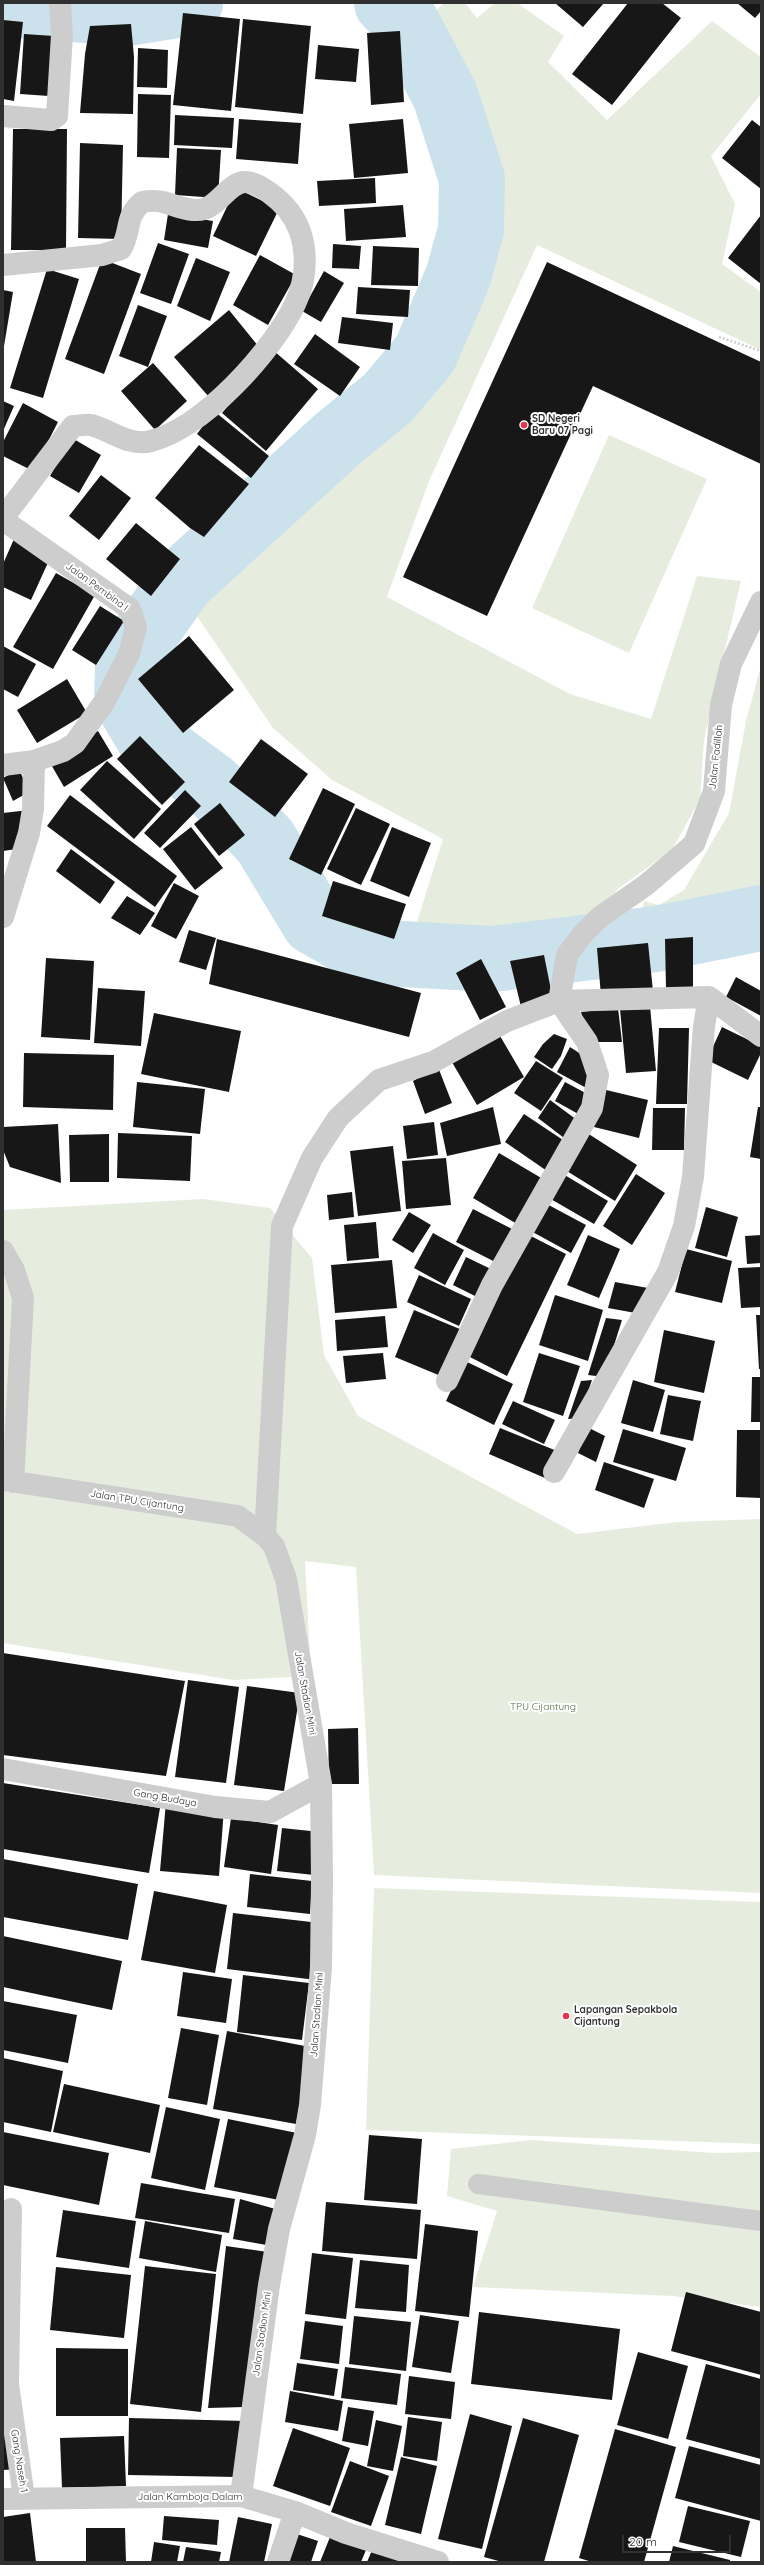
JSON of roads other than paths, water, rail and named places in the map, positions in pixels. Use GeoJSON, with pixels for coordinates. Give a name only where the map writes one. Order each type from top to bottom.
{"type":"FeatureCollection","features":[{"type":"Feature","properties":{"kind":"street"},"geometry":{"type":"LineString","coordinates":[[3,116],[51,120],[57,116],[62,35],[60,3]]}},
{"type":"Feature","properties":{"kind":"street"},"geometry":{"type":"LineString","coordinates":[[3,265],[102,255],[121,249],[126,240],[131,211],[142,202],[161,201],[184,208],[202,210],[212,206],[238,183],[246,182],[257,186],[282,203],[294,217],[304,242],[305,260],[296,303],[278,334],[225,395],[190,421],[166,435],[150,441],[126,440],[90,425],[73,426],[3,519]]}},
{"type":"Feature","properties":{"kind":"street","name":"Jalan Pembina I"},"geometry":{"type":"LineString","coordinates":[[3,519],[130,609],[136,622],[129,654],[105,701],[83,733],[70,747],[34,761],[3,765]]}},
{"type":"Feature","properties":{"kind":"street","name":"Jalan Fadillah"},"geometry":{"type":"LineString","coordinates":[[559,1001],[567,955],[582,936],[600,916],[646,885],[694,844],[714,791],[721,704],[731,664],[761,602]]}},
{"type":"Feature","properties":{"kind":"street"},"geometry":{"type":"LineString","coordinates":[[3,917],[29,833],[33,809],[34,761]]}},
{"type":"Feature","properties":{"kind":"street"},"geometry":{"type":"LineString","coordinates":[[554,1472],[668,1272],[684,1226],[693,1177],[704,1026],[709,997]]}},
{"type":"Feature","properties":{"kind":"street"},"geometry":{"type":"LineString","coordinates":[[265,1536],[282,1226],[312,1158],[338,1118],[379,1080],[433,1062],[507,1021],[559,1001],[709,997],[761,1036]]}},
{"type":"Feature","properties":{"kind":"street"},"geometry":{"type":"LineString","coordinates":[[447,1381],[492,1285],[592,1108],[598,1075],[587,1042],[559,1001]]}},
{"type":"Feature","properties":{"kind":"street"},"geometry":{"type":"LineString","coordinates":[[3,1251],[14,1270],[23,1298],[8,1481]]}},
{"type":"Feature","properties":{"kind":"street","name":"Jalan TPU Cijantung"},"geometry":{"type":"LineString","coordinates":[[8,1481],[238,1516],[265,1536]]}},
{"type":"Feature","properties":{"kind":"street","name":"Jalan Stadion Mini"},"geometry":{"type":"LineString","coordinates":[[241,2496],[268,2285],[279,2229],[305,2135],[310,2105],[320,1967],[321,1784],[286,1579],[280,1558],[265,1536]]}},
{"type":"Feature","properties":{"kind":"street","name":"Gang Budaya"},"geometry":{"type":"LineString","coordinates":[[3,1769],[215,1807],[270,1812],[321,1784]]}},
{"type":"Feature","properties":{"kind":"street","name":"Gang Naseh 1"},"geometry":{"type":"LineString","coordinates":[[11,2209],[8,2384],[24,2498]]}},
{"type":"Feature","properties":{"kind":"street","name":"Jalan Kamboja Dalam"},"geometry":{"type":"LineString","coordinates":[[3,2499],[241,2496],[296,2512],[346,2533],[438,2562]]}},
{"type":"Feature","properties":{"kind":"street"},"geometry":{"type":"LineString","coordinates":[[278,2562],[296,2512]]}},
{"type":"Feature","properties":{"kind":"lane"},"geometry":{"type":"LineString","coordinates":[[478,2184],[761,2221]]}},
{"type":"Feature","properties":{"kind":"waterway"},"geometry":{"type":"LineString","coordinates":[[3,4],[128,13],[190,3]]}},
{"type":"Feature","properties":{"kind":"waterway"},"geometry":{"type":"LineString","coordinates":[[387,3],[406,22],[445,95],[472,179],[471,230],[458,277],[425,354],[388,398],[340,437],[182,581],[140,641],[128,667],[127,701],[151,741],[211,785],[265,841],[314,922],[366,952],[493,959],[656,939],[761,918]]}},
{"type":"Feature","properties":{"kind":"place","name":"SD Negeri Baru 07 Pagi"},"geometry":{"type":"Point","coordinates":[524,425]}},
{"type":"Feature","properties":{"kind":"place","name":"Lapangan Sepakbola Cijantung"},"geometry":{"type":"Point","coordinates":[566,2016]}},
{"type":"Feature","properties":{"kind":"park label","name":"TPU Cijantung"},"geometry":{"type":"Point","coordinates":[543,1707]}}]}
